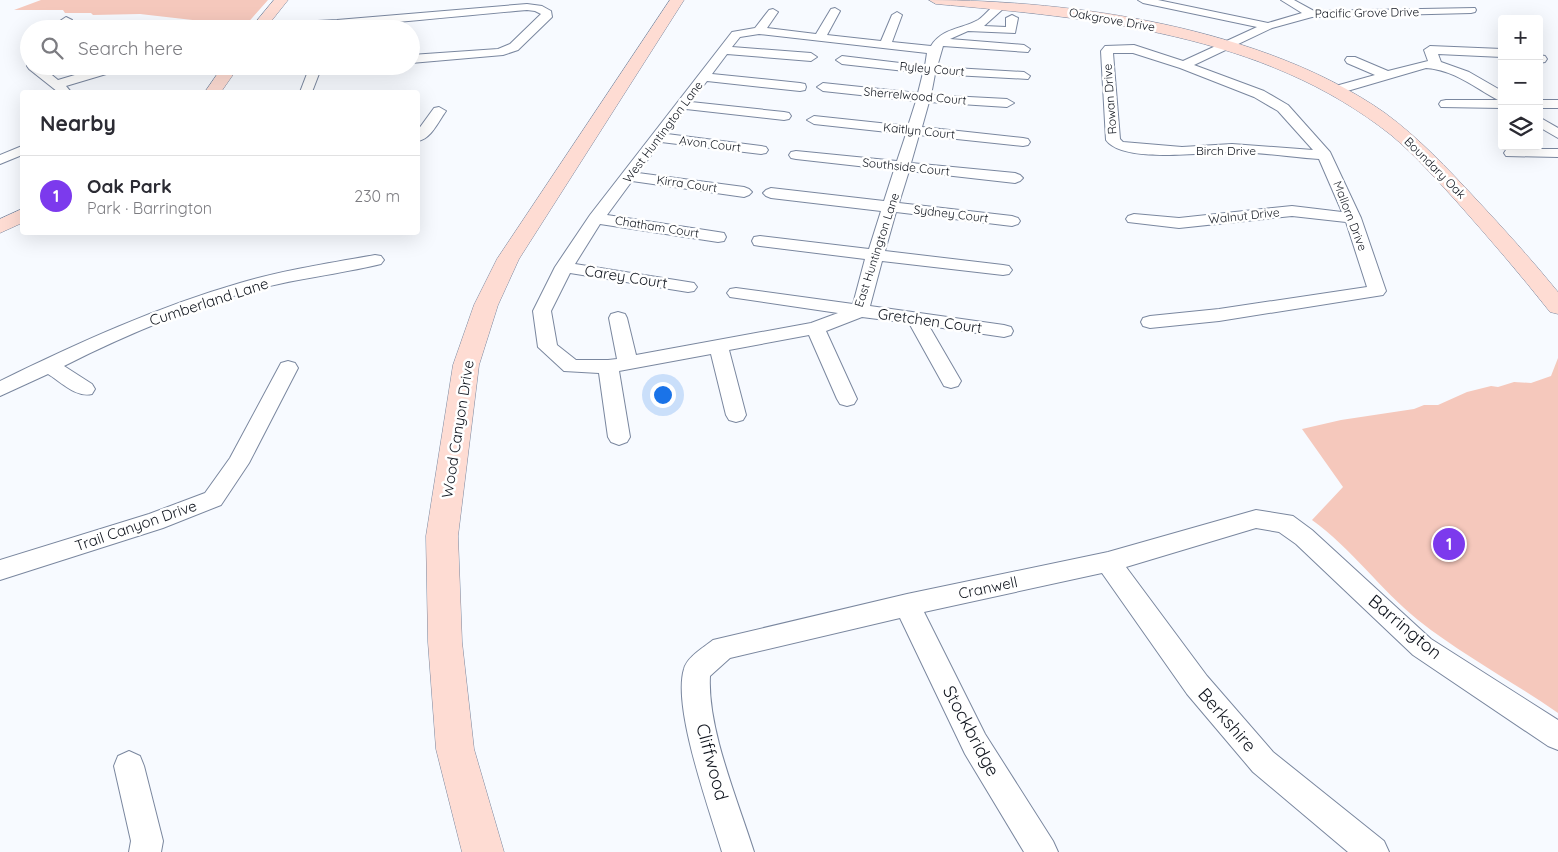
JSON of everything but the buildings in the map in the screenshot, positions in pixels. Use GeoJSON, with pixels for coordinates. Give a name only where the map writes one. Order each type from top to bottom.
{"type":"FeatureCollection","features":[{"type":"Feature","properties":{"kind":"street"},"geometry":{"type":"LineString","coordinates":[[265,20],[282,0]]}},
{"type":"Feature","properties":{"kind":"street","name":"Wood Canyon Drive"},"geometry":{"type":"LineString","coordinates":[[483,852],[455,749],[446,642],[442,536],[466,365],[486,304],[508,259],[677,0]]}},
{"type":"Feature","properties":{"kind":"street","name":"Oakgrove Drive"},"geometry":{"type":"LineString","coordinates":[[936,0],[1058,11],[1124,20],[1226,45]]}},
{"type":"Feature","properties":{"kind":"street"},"geometry":{"type":"LineString","coordinates":[[1143,0],[1268,26]]}},
{"type":"Feature","properties":{"kind":"street"},"geometry":{"type":"LineString","coordinates":[[1286,0],[1312,14]]}},
{"type":"Feature","properties":{"kind":"street"},"geometry":{"type":"LineString","coordinates":[[1375,0],[1393,12]]}},
{"type":"Feature","properties":{"kind":"street","name":"Pacific Grove Drive"},"geometry":{"type":"LineString","coordinates":[[1184,65],[1268,26],[1312,14],[1471,10],[1460,0]]}},
{"type":"Feature","properties":{"kind":"street"},"geometry":{"type":"LineString","coordinates":[[936,46],[950,34],[983,22],[1000,6]]}},
{"type":"Feature","properties":{"kind":"street"},"geometry":{"type":"LineString","coordinates":[[396,20],[527,7],[542,10],[546,13],[546,17],[514,47],[499,52],[420,58]]}},
{"type":"Feature","properties":{"kind":"street"},"geometry":{"type":"LineString","coordinates":[[819,38],[835,11]]}},
{"type":"Feature","properties":{"kind":"street"},"geometry":{"type":"LineString","coordinates":[[759,31],[773,12]]}},
{"type":"Feature","properties":{"kind":"street"},"geometry":{"type":"LineString","coordinates":[[885,45],[897,15]]}},
{"type":"Feature","properties":{"kind":"street"},"geometry":{"type":"LineString","coordinates":[[969,28],[1011,31],[1012,18]]}},
{"type":"Feature","properties":{"kind":"street","name":"West Huntington Lane"},"geometry":{"type":"LineString","coordinates":[[618,364],[570,366],[548,347],[542,311],[564,267],[596,218],[706,77],[736,34],[759,31],[885,45],[1024,49]]}},
{"type":"Feature","properties":{"kind":"street","name":"Boundary Oak"},"geometry":{"type":"LineString","coordinates":[[1226,45],[1279,64],[1337,90],[1388,124],[1419,149],[1515,254],[1558,307]]}},
{"type":"Feature","properties":{"kind":"street","name":"East Huntington Lane"},"geometry":{"type":"LineString","coordinates":[[618,364],[815,328],[860,311],[875,255],[924,98],[936,46]]}},
{"type":"Feature","properties":{"kind":"street","name":"Mallorn Drive"},"geometry":{"type":"LineString","coordinates":[[1115,48],[1134,49],[1184,65],[1259,94],[1283,108],[1325,155],[1353,218],[1377,291],[1219,315],[1150,322]]}},
{"type":"Feature","properties":{"kind":"street","name":"Rowan Drive"},"geometry":{"type":"LineString","coordinates":[[1115,48],[1107,51],[1113,140],[1118,145],[1127,148]]}},
{"type":"Feature","properties":{"kind":"street"},"geometry":{"type":"LineString","coordinates":[[724,50],[811,57]]}},
{"type":"Feature","properties":{"kind":"street"},"geometry":{"type":"LineString","coordinates":[[1436,64],[1430,50],[1498,52]]}},
{"type":"Feature","properties":{"kind":"street","name":"Ryley Court"},"geometry":{"type":"LineString","coordinates":[[842,60],[930,70],[1024,76]]}},
{"type":"Feature","properties":{"kind":"street"},"geometry":{"type":"LineString","coordinates":[[1351,60],[1387,75]]}},
{"type":"Feature","properties":{"kind":"street"},"geometry":{"type":"LineString","coordinates":[[1337,90],[1425,64],[1436,64],[1464,74],[1498,95]]}},
{"type":"Feature","properties":{"kind":"street"},"geometry":{"type":"LineString","coordinates":[[44,75],[60,89],[96,75]]}},
{"type":"Feature","properties":{"kind":"street"},"geometry":{"type":"LineString","coordinates":[[214,90],[225,75]]}},
{"type":"Feature","properties":{"kind":"street"},"geometry":{"type":"LineString","coordinates":[[307,90],[313,75]]}},
{"type":"Feature","properties":{"kind":"street"},"geometry":{"type":"LineString","coordinates":[[706,77],[800,87]]}},
{"type":"Feature","properties":{"kind":"street","name":"Sherrelwood Court"},"geometry":{"type":"LineString","coordinates":[[823,87],[924,98],[1007,103]]}},
{"type":"Feature","properties":{"kind":"street"},"geometry":{"type":"LineString","coordinates":[[1446,104],[1498,104]]}},
{"type":"Feature","properties":{"kind":"street"},"geometry":{"type":"LineString","coordinates":[[1543,104],[1558,104]]}},
{"type":"Feature","properties":{"kind":"street"},"geometry":{"type":"LineString","coordinates":[[684,105],[784,116]]}},
{"type":"Feature","properties":{"kind":"street"},"geometry":{"type":"LineString","coordinates":[[420,135],[439,111]]}},
{"type":"Feature","properties":{"kind":"street","name":"Kaitlyn Court"},"geometry":{"type":"LineString","coordinates":[[814,120],[1023,142]]}},
{"type":"Feature","properties":{"kind":"street"},"geometry":{"type":"LineString","coordinates":[[1543,124],[1558,134]]}},
{"type":"Feature","properties":{"kind":"street","name":"Avon Court"},"geometry":{"type":"LineString","coordinates":[[658,137],[761,150]]}},
{"type":"Feature","properties":{"kind":"street","name":"Birch Drive"},"geometry":{"type":"LineString","coordinates":[[1127,148],[1182,151],[1232,148],[1325,155]]}},
{"type":"Feature","properties":{"kind":"street"},"geometry":{"type":"LineString","coordinates":[[0,160],[20,151]]}},
{"type":"Feature","properties":{"kind":"street"},"geometry":{"type":"LineString","coordinates":[[1511,153],[1558,153]]}},
{"type":"Feature","properties":{"kind":"street","name":"Southside Court"},"geometry":{"type":"LineString","coordinates":[[796,155],[1015,178]]}},
{"type":"Feature","properties":{"kind":"street","name":"Kirra Court"},"geometry":{"type":"LineString","coordinates":[[630,176],[744,192]]}},
{"type":"Feature","properties":{"kind":"street","name":"Sydney Court"},"geometry":{"type":"LineString","coordinates":[[771,193],[1012,221]]}},
{"type":"Feature","properties":{"kind":"street","name":"Walnut Drive"},"geometry":{"type":"LineString","coordinates":[[1134,220],[1179,223],[1292,211],[1353,218]]}},
{"type":"Feature","properties":{"kind":"street"},"geometry":{"type":"LineString","coordinates":[[0,226],[20,216]]}},
{"type":"Feature","properties":{"kind":"street","name":"Chatham Court"},"geometry":{"type":"LineString","coordinates":[[596,218],[718,236]]}},
{"type":"Feature","properties":{"kind":"street"},"geometry":{"type":"LineString","coordinates":[[760,241],[1003,270]]}},
{"type":"Feature","properties":{"kind":"street","name":"Cumberland Lane"},"geometry":{"type":"LineString","coordinates":[[0,390],[123,331],[248,286],[375,260]]}},
{"type":"Feature","properties":{"kind":"street","name":"Carey Court"},"geometry":{"type":"LineString","coordinates":[[564,267],[688,287]]}},
{"type":"Feature","properties":{"kind":"street","name":"Gretchen Court"},"geometry":{"type":"LineString","coordinates":[[736,293],[1004,331]]}},
{"type":"Feature","properties":{"kind":"street"},"geometry":{"type":"LineString","coordinates":[[618,318],[619,437]]}},
{"type":"Feature","properties":{"kind":"street"},"geometry":{"type":"LineString","coordinates":[[915,318],[951,381]]}},
{"type":"Feature","properties":{"kind":"street"},"geometry":{"type":"LineString","coordinates":[[815,328],[847,400]]}},
{"type":"Feature","properties":{"kind":"street"},"geometry":{"type":"LineString","coordinates":[[718,345],[736,415]]}},
{"type":"Feature","properties":{"kind":"street"},"geometry":{"type":"LineString","coordinates":[[49,365],[85,389]]}},
{"type":"Feature","properties":{"kind":"street","name":"Trail Canyon Drive"},"geometry":{"type":"LineString","coordinates":[[0,570],[155,521],[213,500],[238,463],[288,368]]}},
{"type":"Feature","properties":{"kind":"street","name":"Cranwell"},"geometry":{"type":"LineString","coordinates":[[697,670],[722,648],[907,605],[1108,562],[1256,519],[1285,523]]}},
{"type":"Feature","properties":{"kind":"street","name":"Barrington"},"geometry":{"type":"LineString","coordinates":[[1285,523],[1304,537],[1422,647],[1558,736]]}},
{"type":"Feature","properties":{"kind":"street","name":"Berkshire"},"geometry":{"type":"LineString","coordinates":[[1108,562],[1197,685],[1263,762],[1373,852]]}},
{"type":"Feature","properties":{"kind":"street","name":"Stockbridge"},"geometry":{"type":"LineString","coordinates":[[907,605],[975,744],[1042,852]]}},
{"type":"Feature","properties":{"kind":"street","name":"Cliffwood"},"geometry":{"type":"LineString","coordinates":[[697,670],[695,695],[705,744],[738,852]]}},
{"type":"Feature","properties":{"kind":"street"},"geometry":{"type":"LineString","coordinates":[[129,766],[147,841],[146,852]]}},
{"type":"Feature","properties":{"kind":"shaded area"},"geometry":{"type":"Polygon","coordinates":[[[41,0],[268,0],[250,20],[192,20],[140,14],[93,15],[91,13],[65,13],[63,10],[14,10],[41,0]]]}},
{"type":"Feature","properties":{"kind":"shaded area"},"geometry":{"type":"Polygon","coordinates":[[[1558,358],[1558,713],[1452,645],[1418,620],[1340,544],[1312,520],[1343,487],[1302,429],[1341,420],[1414,409],[1424,405],[1438,405],[1467,392],[1491,386],[1498,387],[1514,382],[1531,383],[1551,376],[1558,358]]]}},
{"type":"Feature","properties":{"kind":"place","name":"Oak Park"},"geometry":{"type":"Point","coordinates":[1449,544]}}]}
